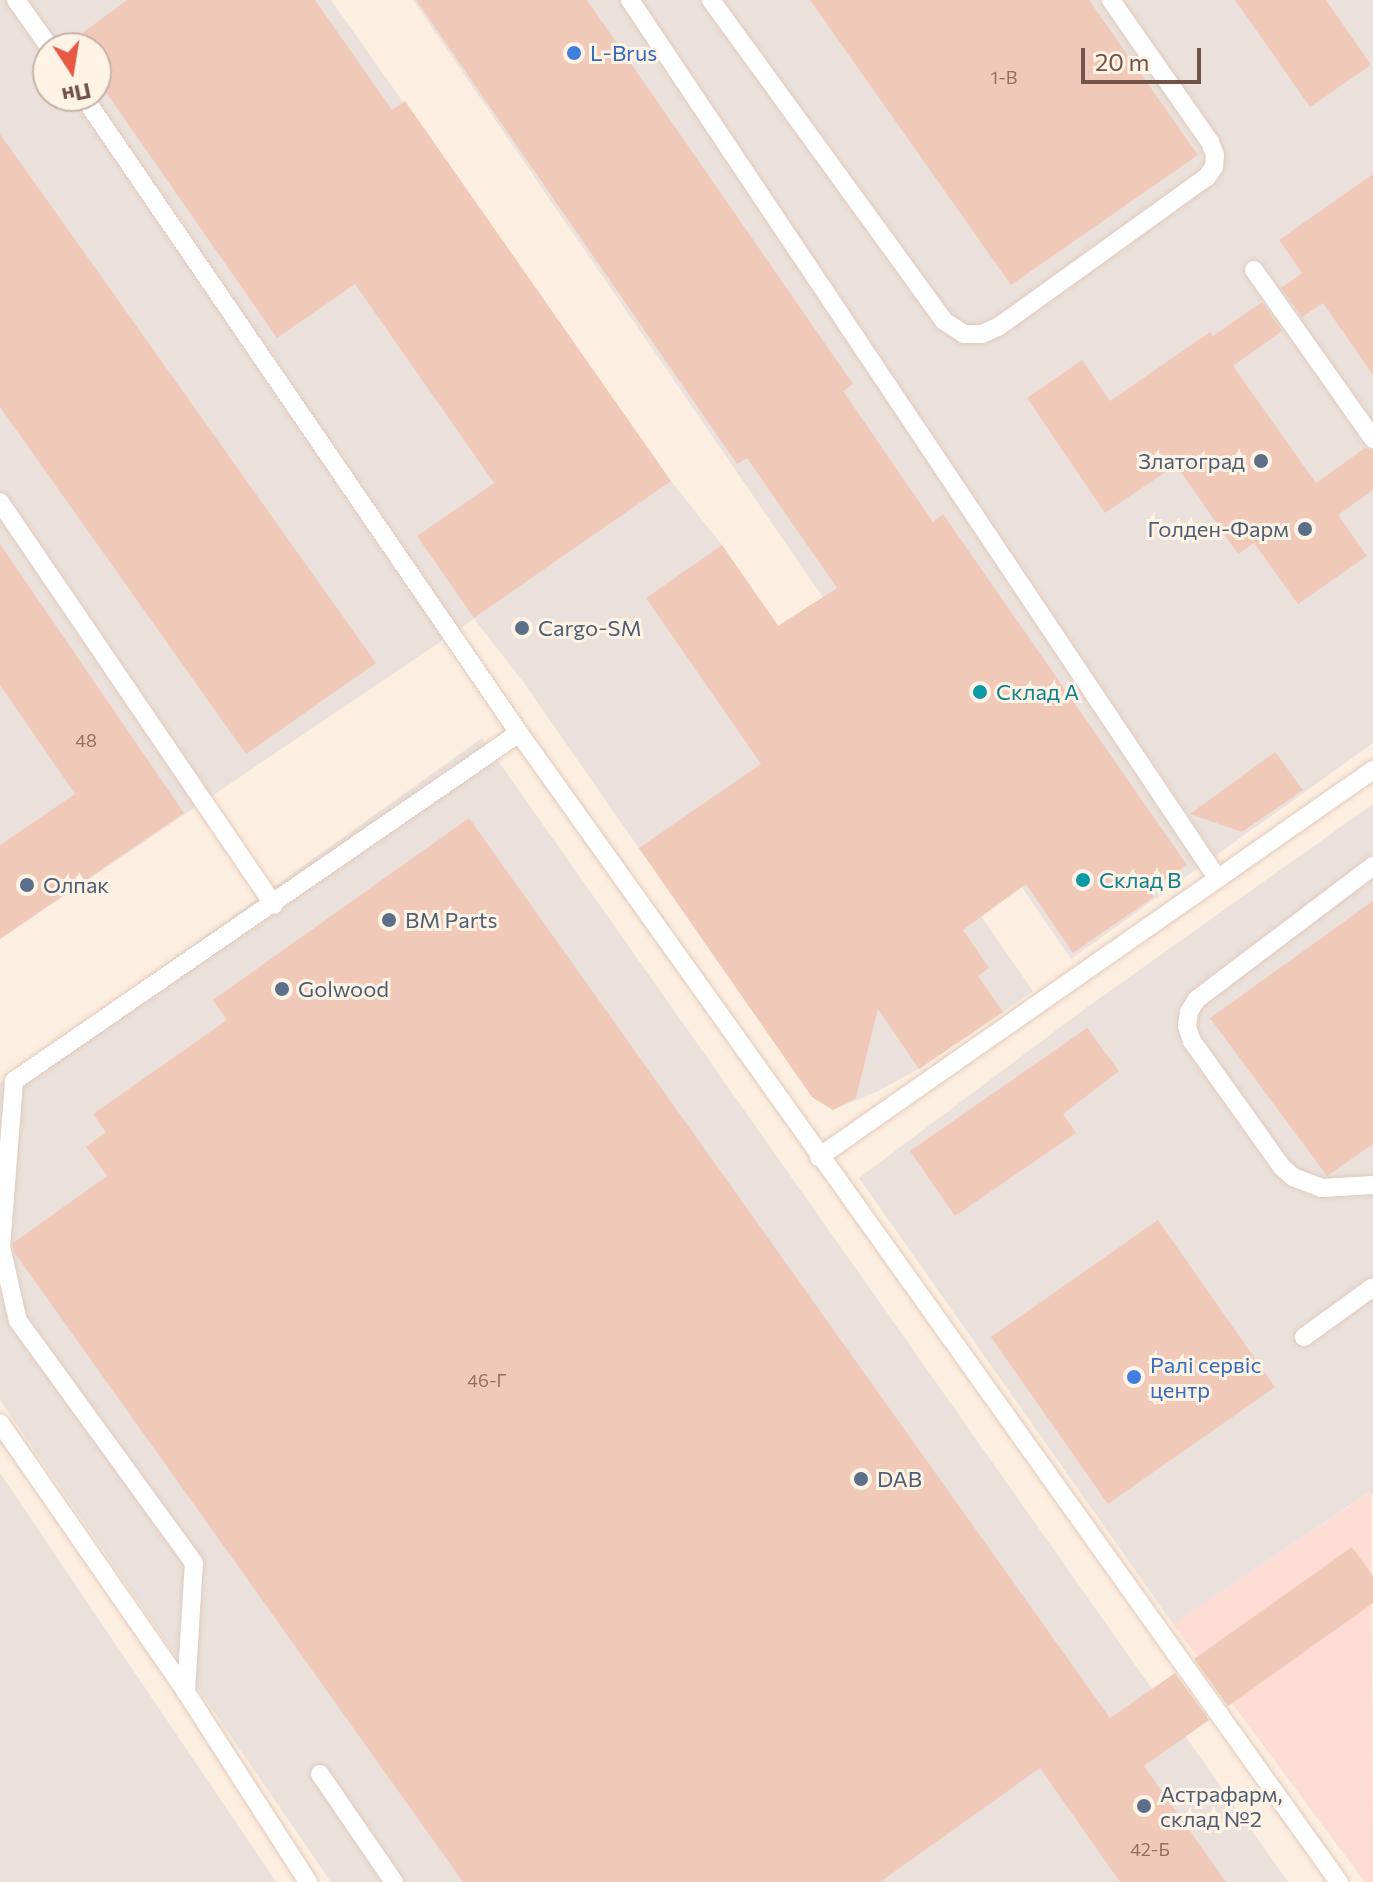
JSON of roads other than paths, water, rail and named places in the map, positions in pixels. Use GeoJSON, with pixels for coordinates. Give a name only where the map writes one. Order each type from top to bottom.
{"type":"FeatureCollection","features":[{"type":"Feature","properties":{"kind":"lane"},"geometry":{"type":"LineString","coordinates":[[16,0],[39,32]]}},
{"type":"Feature","properties":{"kind":"lane"},"geometry":{"type":"LineString","coordinates":[[630,0],[1217,878]]}},
{"type":"Feature","properties":{"kind":"lane"},"geometry":{"type":"LineString","coordinates":[[711,0],[944,321],[964,334],[982,334],[1022,309],[1207,177],[1214,167],[1215,155],[1210,142],[1111,0]]}},
{"type":"Feature","properties":{"kind":"lane"},"geometry":{"type":"LineString","coordinates":[[94,112],[519,733],[1339,1882]]}},
{"type":"Feature","properties":{"kind":"lane"},"geometry":{"type":"LineString","coordinates":[[1254,270],[1373,439]]}},
{"type":"Feature","properties":{"kind":"lane"},"geometry":{"type":"LineString","coordinates":[[0,502],[274,905]]}},
{"type":"Feature","properties":{"kind":"lane"},"geometry":{"type":"LineString","coordinates":[[186,1692],[194,1563],[18,1321],[1,1247],[14,1081],[274,905],[519,733]]}},
{"type":"Feature","properties":{"kind":"lane"},"geometry":{"type":"LineString","coordinates":[[819,1157],[1373,770]]}},
{"type":"Feature","properties":{"kind":"lane"},"geometry":{"type":"LineString","coordinates":[[1373,866],[1197,999],[1189,1012],[1187,1026],[1192,1041],[1282,1167],[1293,1177],[1321,1188],[1373,1185]]}},
{"type":"Feature","properties":{"kind":"lane"},"geometry":{"type":"LineString","coordinates":[[1304,1337],[1373,1287]]}},
{"type":"Feature","properties":{"kind":"lane"},"geometry":{"type":"LineString","coordinates":[[0,1423],[186,1692],[308,1882]]}},
{"type":"Feature","properties":{"kind":"lane"},"geometry":{"type":"LineString","coordinates":[[320,1774],[394,1882]]}},
{"type":"Feature","properties":{"kind":"place","name":"L-Brus"},"geometry":{"type":"Point","coordinates":[574,53]}},
{"type":"Feature","properties":{"kind":"place","name":"Златоград"},"geometry":{"type":"Point","coordinates":[1261,461]}},
{"type":"Feature","properties":{"kind":"place","name":"Голден-Фарм"},"geometry":{"type":"Point","coordinates":[1305,529]}},
{"type":"Feature","properties":{"kind":"place","name":"Cargo-SM"},"geometry":{"type":"Point","coordinates":[522,628]}},
{"type":"Feature","properties":{"kind":"place","name":"Склад A"},"geometry":{"type":"Point","coordinates":[980,692]}},
{"type":"Feature","properties":{"kind":"place","name":"Склад B"},"geometry":{"type":"Point","coordinates":[1083,880]}},
{"type":"Feature","properties":{"kind":"place","name":"Олпак"},"geometry":{"type":"Point","coordinates":[27,885]}},
{"type":"Feature","properties":{"kind":"place","name":"BM Parts"},"geometry":{"type":"Point","coordinates":[389,920]}},
{"type":"Feature","properties":{"kind":"place","name":"Golwood"},"geometry":{"type":"Point","coordinates":[282,989]}},
{"type":"Feature","properties":{"kind":"place","name":"Ралі сервіс центр"},"geometry":{"type":"Point","coordinates":[1134,1377]}},
{"type":"Feature","properties":{"kind":"place","name":"DAB"},"geometry":{"type":"Point","coordinates":[861,1479]}},
{"type":"Feature","properties":{"kind":"place","name":"Астрафарм, склад №2"},"geometry":{"type":"Point","coordinates":[1144,1806]}}]}
